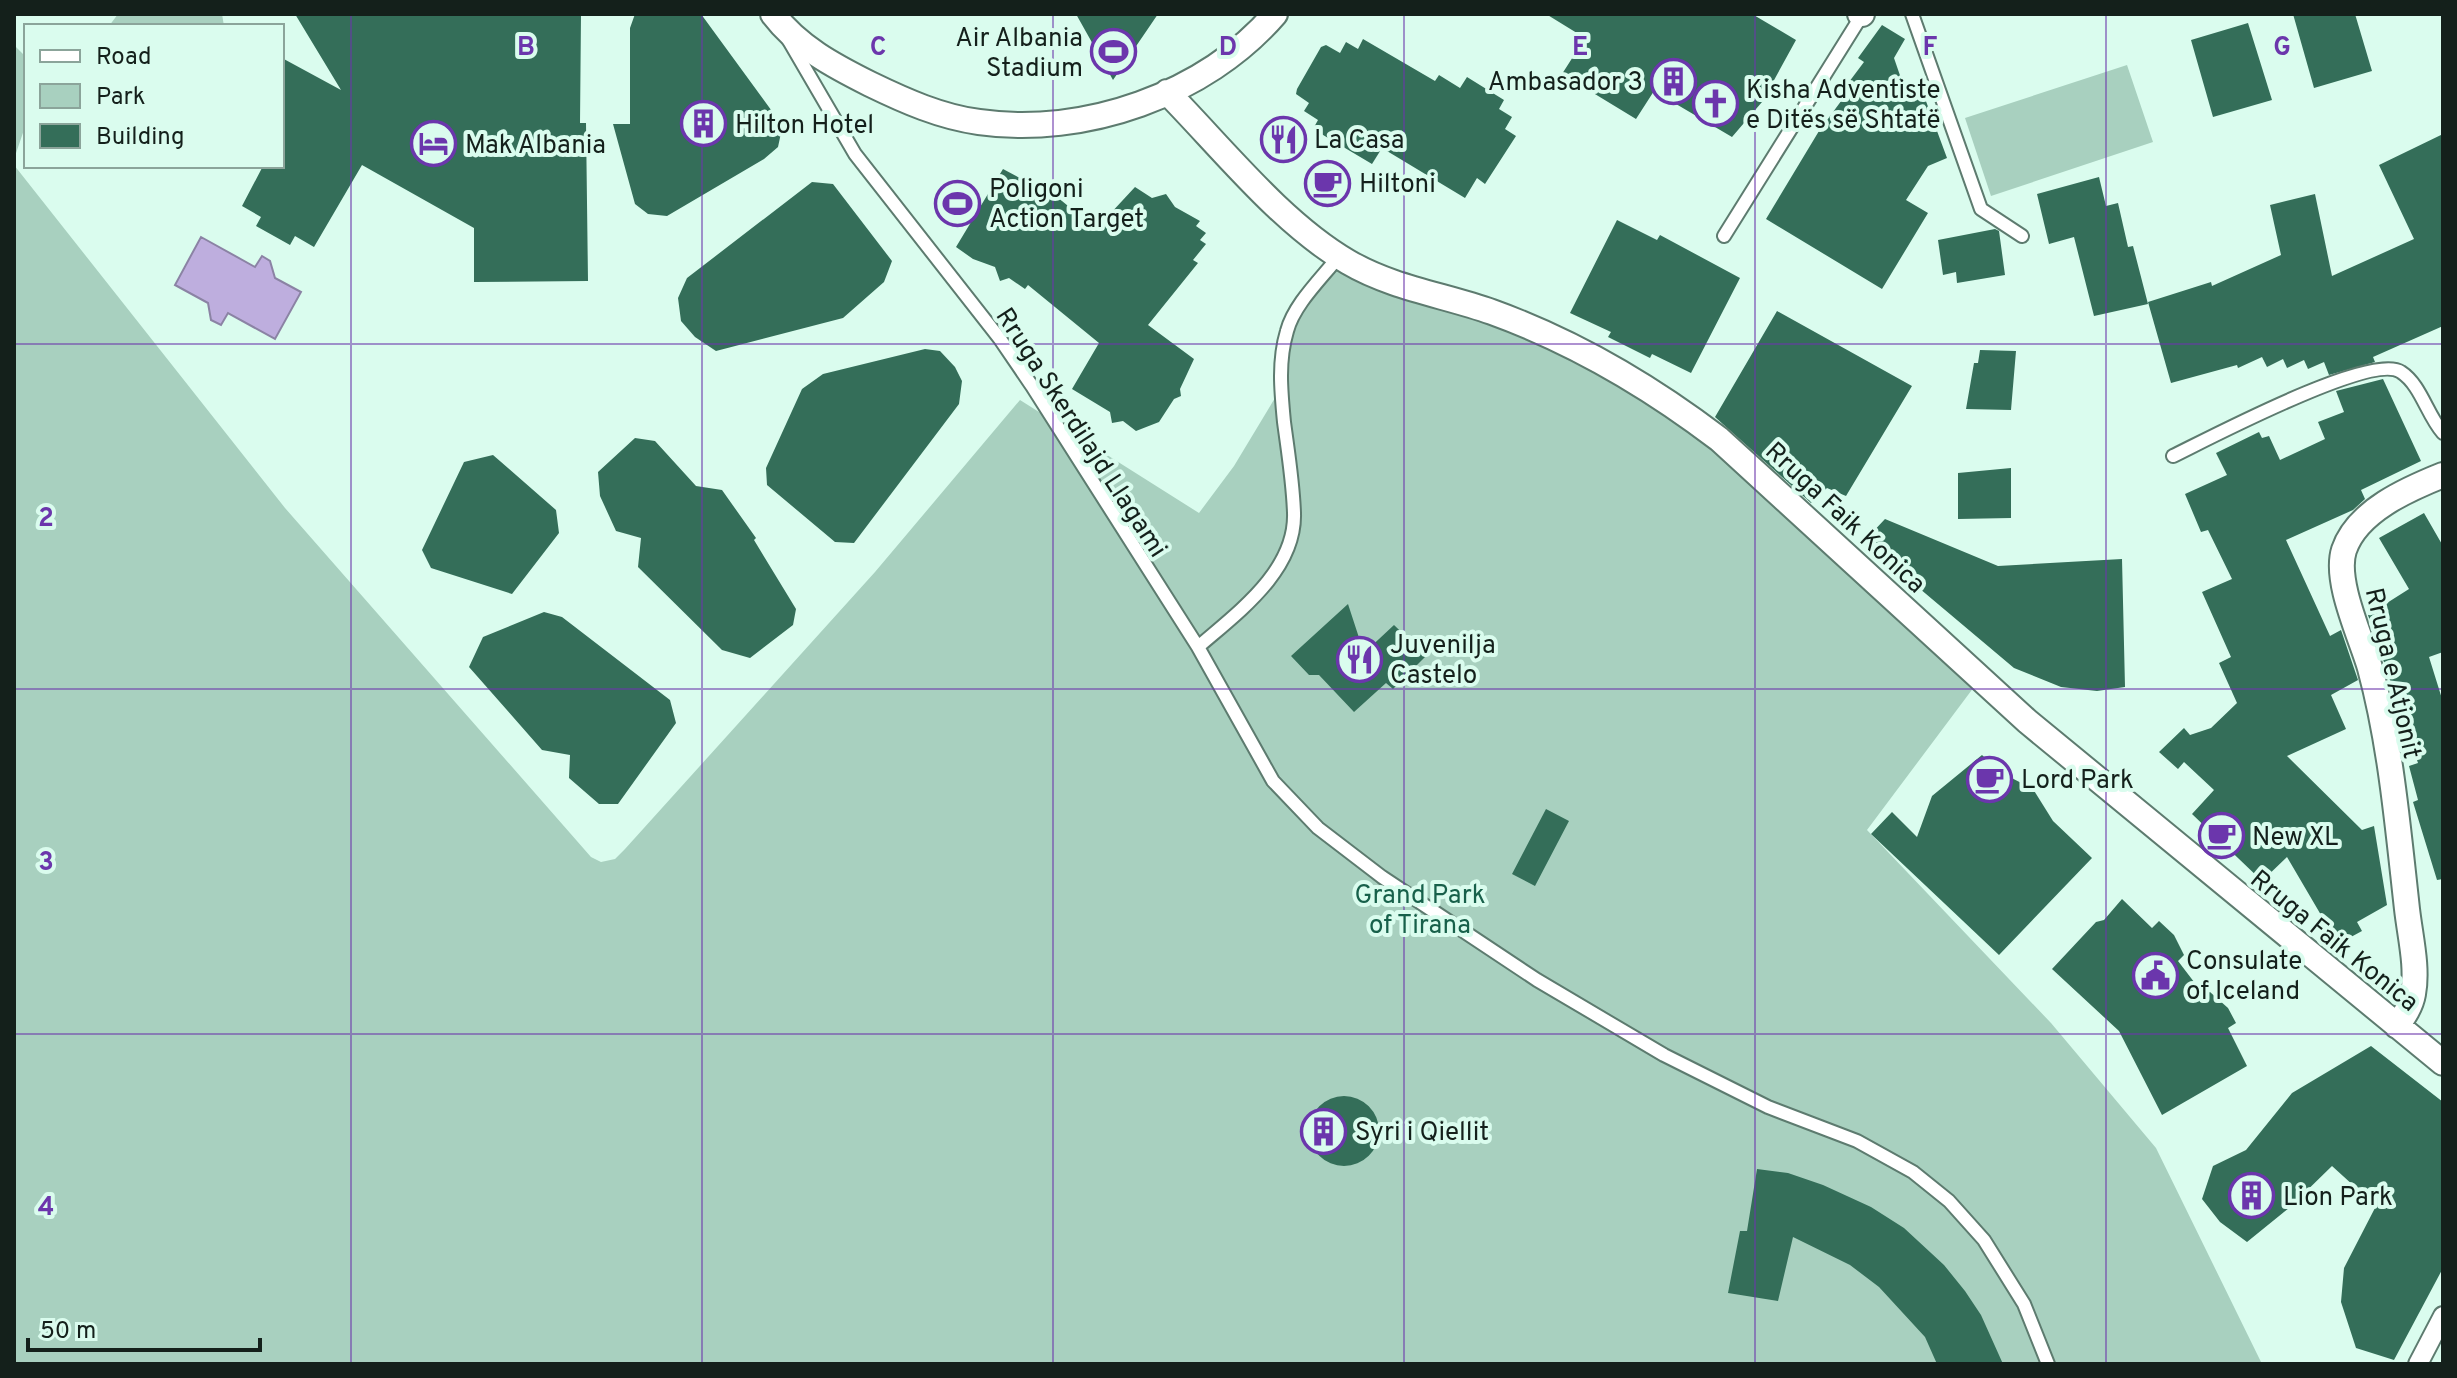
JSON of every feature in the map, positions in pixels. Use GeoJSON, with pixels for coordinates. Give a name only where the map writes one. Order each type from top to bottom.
{"type":"FeatureCollection","features":[{"type":"Feature","properties":{"kind":"street"},"geometry":{"type":"LineString","coordinates":[[776,18],[809,49],[846,72],[922,107],[980,123],[1027,125],[1087,120],[1167,92],[1225,60],[1275,14]]}},
{"type":"Feature","properties":{"kind":"street","name":"Rruga Faik Konica"},"geometry":{"type":"LineString","coordinates":[[1167,92],[1264,192],[1339,256],[1377,277],[1524,325],[1628,375],[1719,439],[2027,721],[2443,1063]]}},
{"type":"Feature","properties":{"kind":"street","name":"Rruga e Atjonit"},"geometry":{"type":"LineString","coordinates":[[2397,1026],[2410,1006],[2414,983],[2405,894],[2381,723],[2370,669],[2345,584],[2343,556],[2352,535],[2375,512],[2443,475]]}},
{"type":"Feature","properties":{"kind":"street"},"geometry":{"type":"LineString","coordinates":[[2418,1364],[2443,1316]]}},
{"type":"Feature","properties":{"kind":"lane"},"geometry":{"type":"LineString","coordinates":[[1724,236],[1861,14]]}},
{"type":"Feature","properties":{"kind":"lane"},"geometry":{"type":"LineString","coordinates":[[1912,14],[1981,209],[2022,236]]}},
{"type":"Feature","properties":{"kind":"lane","name":"Rruga Skerdilajd Llagami"},"geometry":{"type":"LineString","coordinates":[[776,18],[855,154],[1016,362],[1198,647],[1273,781],[1318,828],[1382,877],[1537,980],[1664,1055],[1768,1107],[1879,1152],[1949,1201],[1984,1240],[2012,1282],[2031,1319],[2048,1364]]}},
{"type":"Feature","properties":{"kind":"lane"},"geometry":{"type":"LineString","coordinates":[[1198,647],[1250,602],[1273,574],[1286,548],[1294,516],[1281,387],[1281,357],[1287,328],[1339,256]]}},
{"type":"Feature","properties":{"kind":"lane"},"geometry":{"type":"LineString","coordinates":[[2173,456],[2326,385],[2380,368],[2394,368],[2405,374],[2443,433]]}},
{"type":"Feature","properties":{"kind":"green space"},"geometry":{"type":"Polygon","coordinates":[[[118,14],[222,14],[224,24],[110,24],[118,14]]]}},
{"type":"Feature","properties":{"kind":"green space"},"geometry":{"type":"Polygon","coordinates":[[[14,45],[24,55],[24,130],[14,159],[14,45]]]}},
{"type":"Feature","properties":{"kind":"green space"},"geometry":{"type":"Polygon","coordinates":[[[2127,65],[2153,142],[1991,196],[1965,118],[2127,65]]]}},
{"type":"Feature","properties":{"kind":"green space","name":"Grand Park of Tirana"},"geometry":{"type":"Polygon","coordinates":[[[14,165],[285,508],[591,857],[601,862],[615,859],[625,849],[875,572],[1020,400],[1199,513],[1234,466],[1281,388],[1287,328],[1339,256],[1635,379],[1980,679],[1867,830],[2051,1023],[2156,1148],[2262,1364],[14,1364],[14,165]]]}},
{"type":"Feature","properties":{"kind":"shaded area"},"geometry":{"type":"Polygon","coordinates":[[[201,237],[255,267],[262,256],[270,261],[275,278],[301,292],[275,339],[228,313],[221,325],[211,320],[208,303],[175,285],[201,237]]]}},
{"type":"Feature","properties":{"kind":"building","name":"Mak Albania"},"geometry":{"type":"Polygon","coordinates":[[[295,14],[581,14],[580,123],[586,123],[588,281],[474,282],[474,228],[362,165],[314,247],[295,236],[290,245],[256,226],[261,217],[242,206],[262,168],[284,168],[284,59],[341,90],[295,14]]]}},
{"type":"Feature","properties":{"kind":"building","name":"Hilton Hotel"},"geometry":{"type":"Polygon","coordinates":[[[635,14],[701,14],[774,114],[781,133],[778,147],[764,159],[667,216],[648,214],[635,204],[613,124],[630,124],[630,28],[635,14]]]}},
{"type":"Feature","properties":{"kind":"building","name":"Air Albania Stadium"},"geometry":{"type":"Polygon","coordinates":[[[1076,14],[1158,14],[1113,80],[1076,14]]]}},
{"type":"Feature","properties":{"kind":"building","name":"Ambasador 3"},"geometry":{"type":"Polygon","coordinates":[[[1546,14],[1752,14],[1796,40],[1762,102],[1732,137],[1654,91],[1636,119],[1562,74],[1585,38],[1546,14]]]}},
{"type":"Feature","properties":{"kind":"building"},"geometry":{"type":"Polygon","coordinates":[[[2293,14],[2355,14],[2372,71],[2314,88],[2293,14]]]}},
{"type":"Feature","properties":{"kind":"building"},"geometry":{"type":"Polygon","coordinates":[[[2248,23],[2272,100],[2213,117],[2191,40],[2248,23]]]}},
{"type":"Feature","properties":{"kind":"building"},"geometry":{"type":"Polygon","coordinates":[[[1882,25],[1905,39],[1894,58],[1905,90],[1920,85],[1947,158],[1928,166],[1906,200],[1928,213],[1882,289],[1766,219],[1819,131],[1850,89],[1846,86],[1864,62],[1858,58],[1882,25]]]}},
{"type":"Feature","properties":{"kind":"building"},"geometry":{"type":"Polygon","coordinates":[[[1363,39],[1435,81],[1439,75],[1460,88],[1467,77],[1504,100],[1499,109],[1512,117],[1505,129],[1516,136],[1485,184],[1477,178],[1465,198],[1382,148],[1372,164],[1313,129],[1318,120],[1304,111],[1309,103],[1296,94],[1297,89],[1321,47],[1326,45],[1340,53],[1346,42],[1358,49],[1363,39]]]}},
{"type":"Feature","properties":{"kind":"building"},"geometry":{"type":"Polygon","coordinates":[[[2443,134],[2443,326],[2373,357],[2375,362],[2329,375],[2324,362],[2308,369],[2304,360],[2287,368],[2283,359],[2267,367],[2262,357],[2238,368],[2237,365],[2171,383],[2148,302],[2211,282],[2212,286],[2281,255],[2270,205],[2315,194],[2332,276],[2414,239],[2379,165],[2443,134]]]}},
{"type":"Feature","properties":{"kind":"building"},"geometry":{"type":"Polygon","coordinates":[[[1003,169],[1042,190],[1045,187],[1096,229],[1135,187],[1152,198],[1166,194],[1175,207],[1200,221],[1196,226],[1206,233],[1200,240],[1206,244],[1193,260],[1198,263],[1148,325],[1194,359],[1180,389],[1181,396],[1174,399],[1159,422],[1136,431],[1123,421],[1112,423],[1110,412],[1072,389],[1099,343],[1028,285],[1025,289],[1009,278],[1000,281],[995,267],[973,259],[956,247],[1003,169]]]}},
{"type":"Feature","properties":{"kind":"building"},"geometry":{"type":"Polygon","coordinates":[[[2099,177],[2106,206],[2118,203],[2128,247],[2133,246],[2148,304],[2094,316],[2074,237],[2049,244],[2037,194],[2099,177]]]}},
{"type":"Feature","properties":{"kind":"building"},"geometry":{"type":"Polygon","coordinates":[[[812,182],[833,184],[892,261],[884,282],[843,318],[716,351],[695,337],[681,321],[678,298],[687,278],[812,182]]]}},
{"type":"Feature","properties":{"kind":"building"},"geometry":{"type":"Polygon","coordinates":[[[1617,220],[1657,240],[1660,235],[1740,278],[1691,373],[1652,354],[1650,358],[1608,337],[1611,332],[1570,313],[1617,220]]]}},
{"type":"Feature","properties":{"kind":"building"},"geometry":{"type":"Polygon","coordinates":[[[1995,229],[1999,231],[2005,275],[1957,283],[1956,272],[1943,275],[1938,240],[1995,229]]]}},
{"type":"Feature","properties":{"kind":"building"},"geometry":{"type":"Polygon","coordinates":[[[1777,311],[1912,386],[1846,496],[1827,488],[1811,503],[1715,417],[1777,311]]]}},
{"type":"Feature","properties":{"kind":"building"},"geometry":{"type":"Polygon","coordinates":[[[925,349],[940,351],[955,367],[962,381],[959,404],[854,543],[835,542],[767,485],[766,468],[802,389],[823,374],[925,349]]]}},
{"type":"Feature","properties":{"kind":"building"},"geometry":{"type":"Polygon","coordinates":[[[1980,350],[2016,351],[2011,410],[1966,409],[1974,363],[1978,363],[1980,350]]]}},
{"type":"Feature","properties":{"kind":"building"},"geometry":{"type":"Polygon","coordinates":[[[2383,379],[2421,461],[2361,490],[2365,499],[2353,510],[2286,540],[2330,636],[2341,630],[2358,680],[2331,695],[2346,729],[2287,756],[2362,830],[2374,826],[2387,905],[2357,922],[2362,931],[2338,944],[2287,857],[2262,881],[2192,814],[2214,790],[2184,762],[2178,769],[2159,752],[2184,728],[2190,735],[2211,728],[2237,703],[2219,663],[2231,657],[2202,592],[2232,579],[2208,530],[2201,532],[2185,494],[2227,475],[2216,453],[2259,432],[2262,438],[2269,436],[2280,460],[2325,439],[2318,422],[2344,412],[2336,391],[2383,379]]]}},
{"type":"Feature","properties":{"kind":"building"},"geometry":{"type":"Polygon","coordinates":[[[635,438],[655,441],[696,486],[722,490],[756,538],[754,540],[796,609],[793,625],[750,658],[722,650],[638,567],[641,538],[616,531],[600,496],[598,472],[635,438]]]}},
{"type":"Feature","properties":{"kind":"building"},"geometry":{"type":"Polygon","coordinates":[[[493,455],[556,510],[559,533],[512,594],[431,568],[422,550],[464,462],[493,455]]]}},
{"type":"Feature","properties":{"kind":"building"},"geometry":{"type":"Polygon","coordinates":[[[2011,468],[2011,518],[1958,519],[1958,473],[2011,468]]]}},
{"type":"Feature","properties":{"kind":"building"},"geometry":{"type":"Polygon","coordinates":[[[2424,513],[2443,546],[2443,652],[2429,657],[2443,702],[2443,879],[2437,880],[2413,802],[2418,800],[2409,766],[2418,763],[2368,615],[2409,589],[2379,538],[2424,513]]]}},
{"type":"Feature","properties":{"kind":"building"},"geometry":{"type":"Polygon","coordinates":[[[1885,519],[1998,566],[2122,559],[2125,687],[2097,691],[2061,687],[2014,668],[1869,546],[1869,536],[1885,519]]]}},
{"type":"Feature","properties":{"kind":"building","name":"Juvenilja Castelo"},"geometry":{"type":"Polygon","coordinates":[[[1348,604],[1364,653],[1394,625],[1426,656],[1393,689],[1386,683],[1354,712],[1319,675],[1309,675],[1291,656],[1348,604]]]}},
{"type":"Feature","properties":{"kind":"building"},"geometry":{"type":"Polygon","coordinates":[[[544,612],[562,617],[670,700],[676,723],[618,804],[599,804],[569,778],[570,755],[542,750],[469,667],[483,637],[544,612]]]}},
{"type":"Feature","properties":{"kind":"building"},"geometry":{"type":"Polygon","coordinates":[[[1982,755],[2000,772],[2033,789],[2053,821],[2092,858],[1999,955],[1871,834],[1892,812],[1917,837],[1932,796],[1982,755]]]}},
{"type":"Feature","properties":{"kind":"building"},"geometry":{"type":"Polygon","coordinates":[[[1546,809],[1569,821],[1535,886],[1512,874],[1546,809]]]}},
{"type":"Feature","properties":{"kind":"building"},"geometry":{"type":"Polygon","coordinates":[[[2122,899],[2152,928],[2159,921],[2174,935],[2184,955],[2178,961],[2204,995],[2210,992],[2228,1008],[2236,1023],[2228,1028],[2247,1066],[2162,1115],[2119,1031],[2052,969],[2122,899]]]}},
{"type":"Feature","properties":{"kind":"building","name":"Lion Park"},"geometry":{"type":"Polygon","coordinates":[[[2371,1046],[2443,1102],[2443,1268],[2394,1360],[2356,1348],[2341,1302],[2344,1268],[2376,1206],[2332,1166],[2289,1208],[2247,1242],[2220,1222],[2202,1199],[2213,1166],[2246,1150],[2292,1093],[2371,1046]]]}},
{"type":"Feature","properties":{"kind":"building","name":"Syri i Qiellit"},"geometry":{"type":"Polygon","coordinates":[[[1344,1096],[1369,1106],[1379,1131],[1369,1156],[1344,1166],[1319,1156],[1309,1131],[1319,1106],[1344,1096]]]}},
{"type":"Feature","properties":{"kind":"building"},"geometry":{"type":"Polygon","coordinates":[[[1757,1169],[1788,1173],[1823,1185],[1871,1207],[1904,1228],[1944,1265],[1965,1291],[1981,1315],[2003,1364],[1937,1364],[1925,1337],[1879,1287],[1850,1265],[1793,1237],[1778,1301],[1728,1293],[1740,1231],[1747,1231],[1757,1169]]]}},
{"type":"Feature","properties":{"kind":"place","name":"Air Albania Stadium"},"geometry":{"type":"Point","coordinates":[1114,52]}},
{"type":"Feature","properties":{"kind":"place","name":"Ambasador 3"},"geometry":{"type":"Point","coordinates":[1674,81]}},
{"type":"Feature","properties":{"kind":"place","name":"Kisha Adventiste e Ditës së Shtatë"},"geometry":{"type":"Point","coordinates":[1715,104]}},
{"type":"Feature","properties":{"kind":"place","name":"Hilton Hotel"},"geometry":{"type":"Point","coordinates":[704,124]}},
{"type":"Feature","properties":{"kind":"place","name":"La Casa"},"geometry":{"type":"Point","coordinates":[1283,139]}},
{"type":"Feature","properties":{"kind":"place","name":"Mak Albania"},"geometry":{"type":"Point","coordinates":[434,144]}},
{"type":"Feature","properties":{"kind":"place","name":"Hiltoni"},"geometry":{"type":"Point","coordinates":[1328,183]}},
{"type":"Feature","properties":{"kind":"place","name":"Poligoni Action Target"},"geometry":{"type":"Point","coordinates":[958,203]}},
{"type":"Feature","properties":{"kind":"place","name":"Juvenilja Castelo"},"geometry":{"type":"Point","coordinates":[1359,659]}},
{"type":"Feature","properties":{"kind":"place","name":"Lord Park"},"geometry":{"type":"Point","coordinates":[1990,779]}},
{"type":"Feature","properties":{"kind":"place","name":"New XL"},"geometry":{"type":"Point","coordinates":[2221,836]}},
{"type":"Feature","properties":{"kind":"place","name":"Consulate of Iceland"},"geometry":{"type":"Point","coordinates":[2155,975]}},
{"type":"Feature","properties":{"kind":"place","name":"Syri i Qiellit"},"geometry":{"type":"Point","coordinates":[1324,1131]}},
{"type":"Feature","properties":{"kind":"place","name":"Lion Park"},"geometry":{"type":"Point","coordinates":[2252,1196]}}]}
